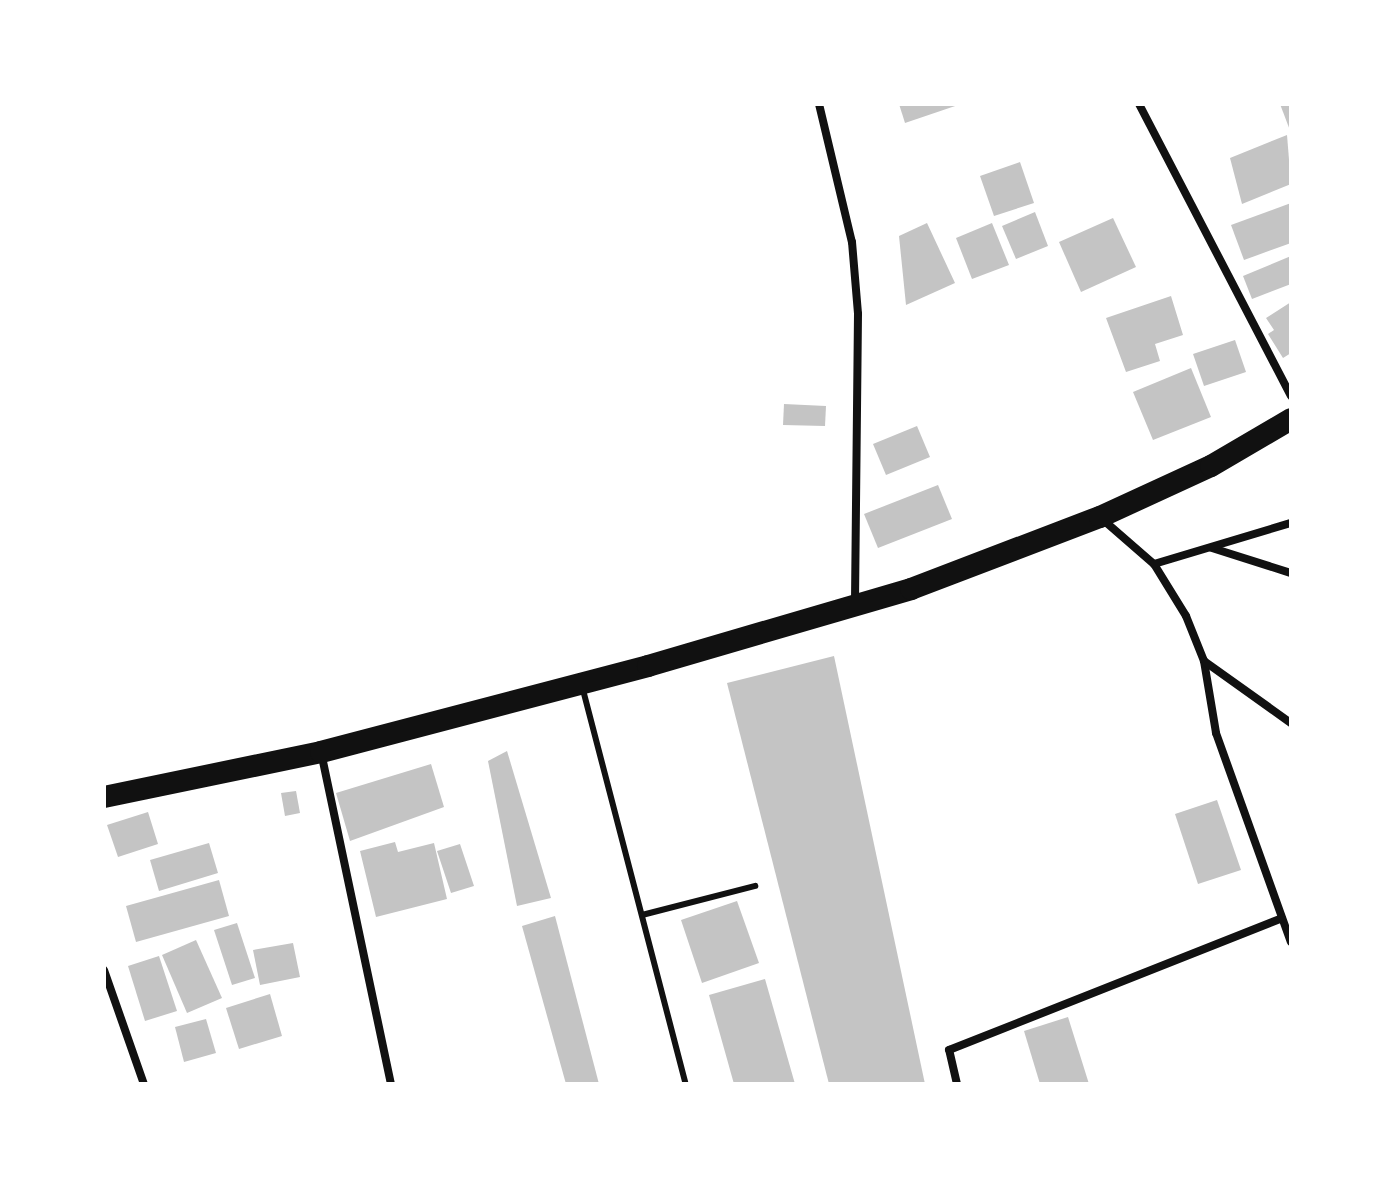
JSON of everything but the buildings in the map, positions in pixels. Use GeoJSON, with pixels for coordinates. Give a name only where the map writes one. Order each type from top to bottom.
{"type":"FeatureCollection","features":[{"type":"Feature","properties":{"kind":"highway"},"geometry":{"type":"LineString","coordinates":[[104,797],[321,752],[855,606],[1100,517],[1211,466],[1291,419]]}},
{"type":"Feature","properties":{"kind":"street"},"geometry":{"type":"LineString","coordinates":[[819,104],[852,242],[857,301],[855,606]]}},
{"type":"Feature","properties":{"kind":"street"},"geometry":{"type":"LineString","coordinates":[[1139,104],[1291,396]]}},
{"type":"Feature","properties":{"kind":"street"},"geometry":{"type":"LineString","coordinates":[[1100,517],[1154,564],[1186,616],[1204,661],[1216,733],[1291,942]]}},
{"type":"Feature","properties":{"kind":"street"},"geometry":{"type":"LineString","coordinates":[[1154,564],[1291,523]]}},
{"type":"Feature","properties":{"kind":"street"},"geometry":{"type":"LineString","coordinates":[[1210,547],[1291,573]]}},
{"type":"Feature","properties":{"kind":"street"},"geometry":{"type":"LineString","coordinates":[[1204,661],[1291,723]]}},
{"type":"Feature","properties":{"kind":"street"},"geometry":{"type":"LineString","coordinates":[[321,752],[391,1084]]}},
{"type":"Feature","properties":{"kind":"street"},"geometry":{"type":"LineString","coordinates":[[957,1084],[949,1050],[1282,918]]}},
{"type":"Feature","properties":{"kind":"street"},"geometry":{"type":"LineString","coordinates":[[104,970],[144,1084]]}},
{"type":"Feature","properties":{"kind":"lane"},"geometry":{"type":"LineString","coordinates":[[581,683],[686,1084]]}},
{"type":"Feature","properties":{"kind":"lane"},"geometry":{"type":"LineString","coordinates":[[642,915],[755,886]]}}]}
